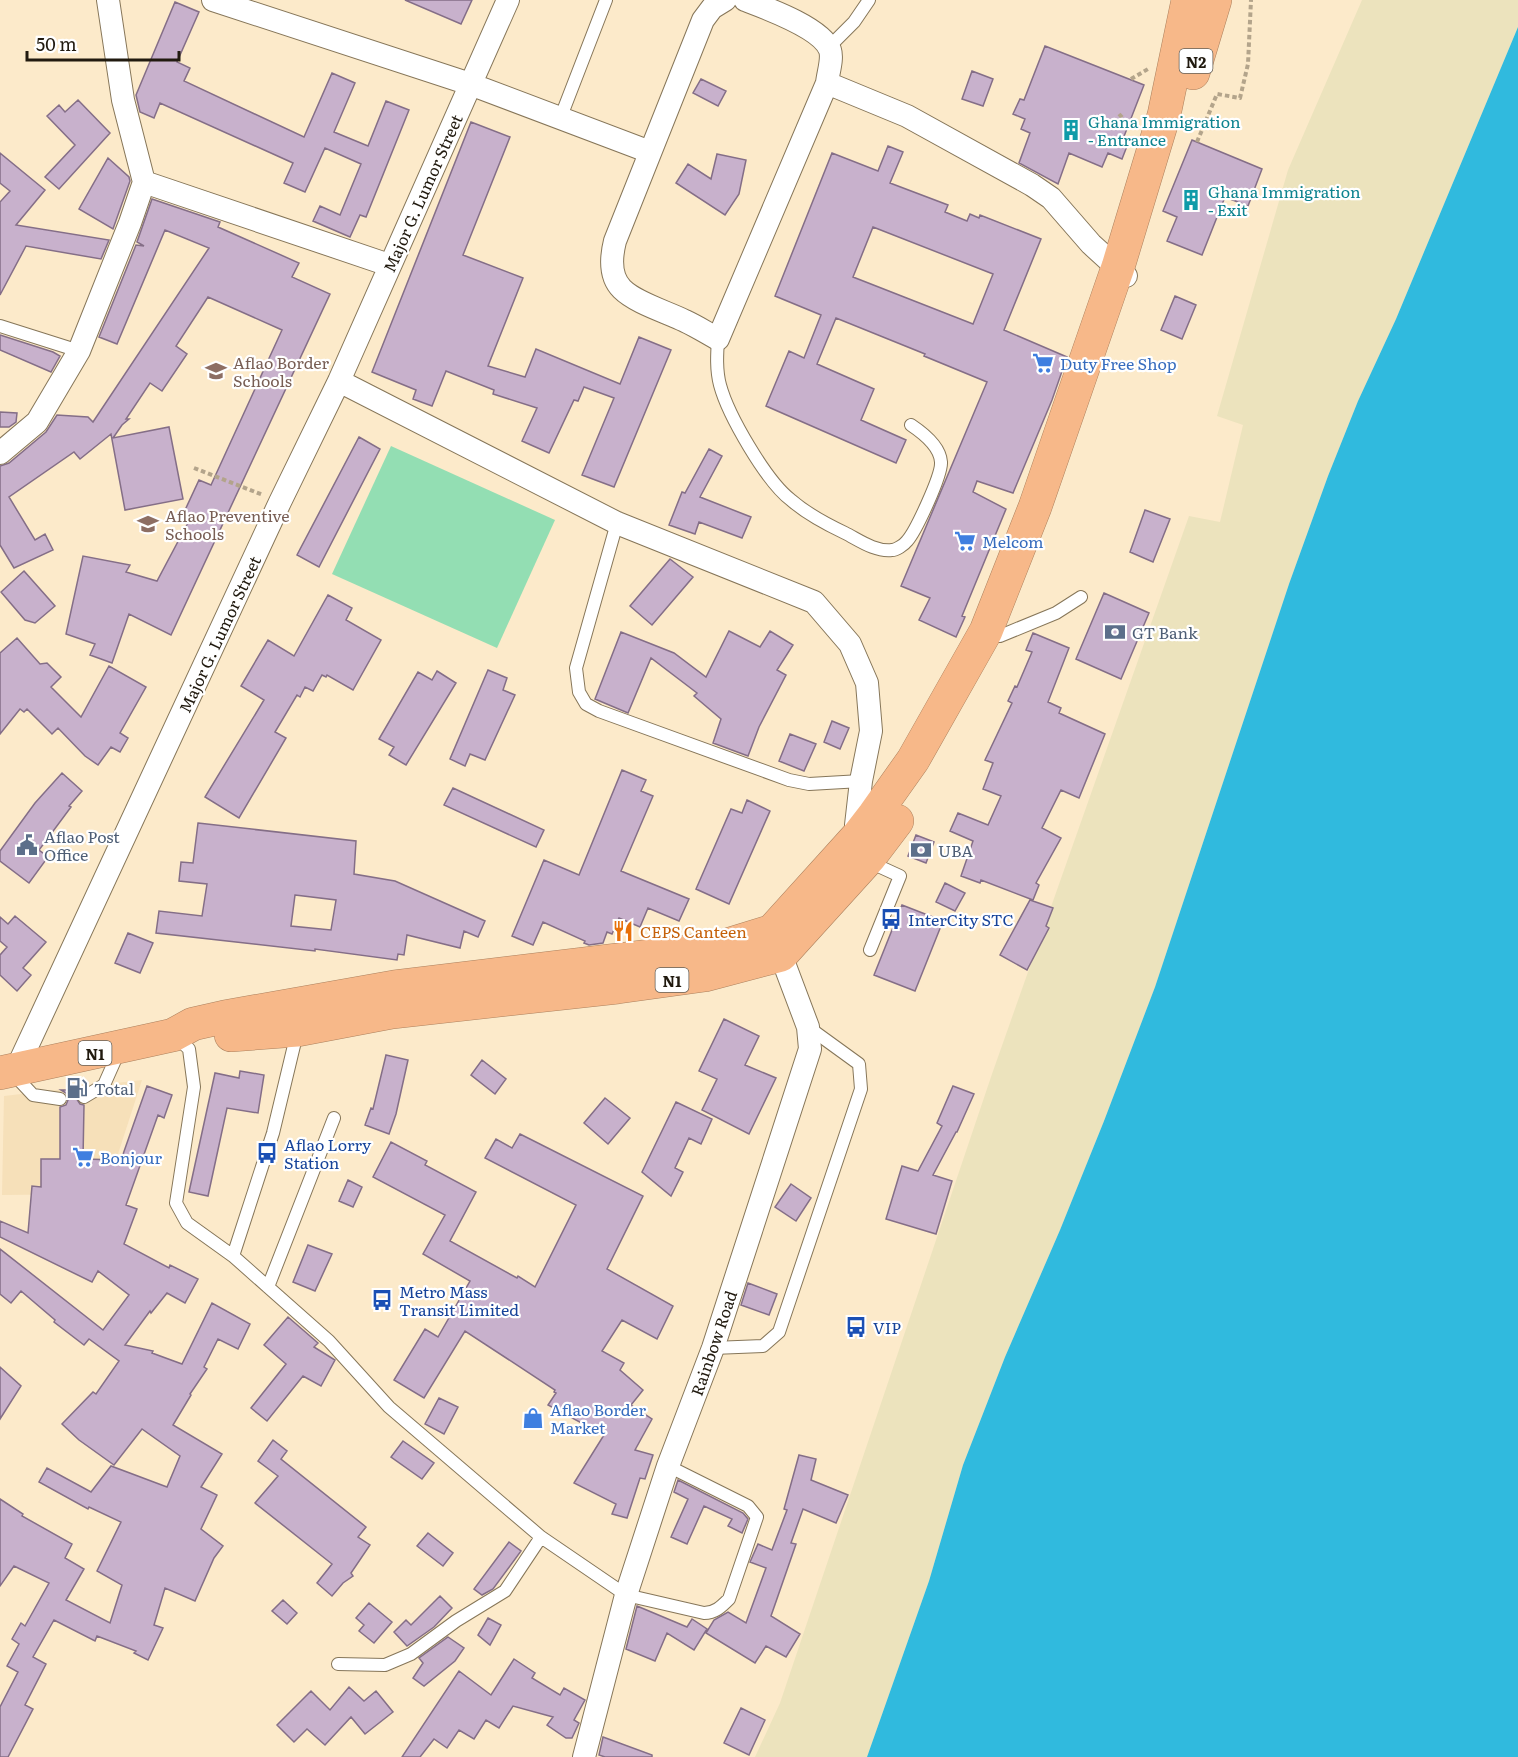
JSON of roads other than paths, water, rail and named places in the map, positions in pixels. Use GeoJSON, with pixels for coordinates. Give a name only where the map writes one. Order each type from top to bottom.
{"type":"FeatureCollection","features":[{"type":"Feature","properties":{"kind":"highway","name":"N2"},"geometry":{"type":"LineString","coordinates":[[1124,274],[1180,127],[1199,2]]}},
{"type":"Feature","properties":{"kind":"highway"},"geometry":{"type":"LineString","coordinates":[[777,943],[925,782],[1000,636],[1052,510],[1124,274]]}},
{"type":"Feature","properties":{"kind":"highway"},"geometry":{"type":"LineString","coordinates":[[863,848],[986,631],[1124,274]]}},
{"type":"Feature","properties":{"kind":"highway","name":"N1"},"geometry":{"type":"LineString","coordinates":[[8,1072],[173,1035],[218,1035],[297,1030],[392,1012],[705,975],[777,943]]}},
{"type":"Feature","properties":{"kind":"highway","name":"N1"},"geometry":{"type":"LineString","coordinates":[[173,1035],[193,1024],[224,1017],[371,991],[502,973],[777,943]]}},
{"type":"Feature","properties":{"kind":"street"},"geometry":{"type":"LineString","coordinates":[[0,453],[37,422],[79,351],[144,182],[123,100],[108,0]]}},
{"type":"Feature","properties":{"kind":"street"},"geometry":{"type":"LineString","coordinates":[[213,0],[470,84],[650,152]]}},
{"type":"Feature","properties":{"kind":"street","name":"Major G. Lumor Street"},"geometry":{"type":"LineString","coordinates":[[8,1072],[339,381],[507,0]]}},
{"type":"Feature","properties":{"kind":"street"},"geometry":{"type":"LineString","coordinates":[[725,0],[712,9],[703,20],[615,241],[611,260],[614,276],[622,290],[718,339],[827,83],[831,53],[829,47],[817,34],[745,0]]}},
{"type":"Feature","properties":{"kind":"street"},"geometry":{"type":"LineString","coordinates":[[827,83],[907,116],[1032,185],[1051,198],[1091,244],[1124,274]]}},
{"type":"Feature","properties":{"kind":"street"},"geometry":{"type":"LineString","coordinates":[[144,182],[390,265]]}},
{"type":"Feature","properties":{"kind":"street"},"geometry":{"type":"LineString","coordinates":[[339,381],[617,523],[814,602],[850,644],[867,683],[871,731],[861,781],[856,825],[863,848]]}},
{"type":"Feature","properties":{"kind":"street","name":"Rainbow Road"},"geometry":{"type":"LineString","coordinates":[[584,1757],[626,1595],[668,1466],[713,1348],[810,1049],[808,1027],[777,943]]}},
{"type":"Feature","properties":{"kind":"lane"},"geometry":{"type":"LineString","coordinates":[[560,119],[606,0]]}},
{"type":"Feature","properties":{"kind":"lane"},"geometry":{"type":"LineString","coordinates":[[829,47],[854,22],[869,0]]}},
{"type":"Feature","properties":{"kind":"lane"},"geometry":{"type":"LineString","coordinates":[[0,327],[79,351]]}},
{"type":"Feature","properties":{"kind":"lane"},"geometry":{"type":"LineString","coordinates":[[718,339],[717,360],[720,385],[726,402],[772,481],[790,500],[822,522],[877,549],[893,550],[906,543],[938,480],[941,462],[934,446],[921,431],[911,425]]}},
{"type":"Feature","properties":{"kind":"lane"},"geometry":{"type":"LineString","coordinates":[[617,523],[576,668],[579,692],[586,704],[637,726],[789,780],[809,784],[861,781]]}},
{"type":"Feature","properties":{"kind":"lane"},"geometry":{"type":"LineString","coordinates":[[1000,636],[1056,613],[1081,597]]}},
{"type":"Feature","properties":{"kind":"lane"},"geometry":{"type":"LineString","coordinates":[[863,848],[876,865],[900,876],[870,950]]}},
{"type":"Feature","properties":{"kind":"lane"},"geometry":{"type":"LineString","coordinates":[[713,1348],[763,1346],[779,1332],[861,1089],[859,1064],[808,1027]]}},
{"type":"Feature","properties":{"kind":"lane"},"geometry":{"type":"LineString","coordinates":[[233,1256],[273,1133],[298,1035],[297,1030]]}},
{"type":"Feature","properties":{"kind":"lane"},"geometry":{"type":"LineString","coordinates":[[173,1035],[189,1049],[194,1087],[176,1203],[187,1223],[233,1256],[329,1341],[389,1407],[540,1537],[626,1595],[704,1614],[712,1613],[729,1599],[757,1517],[748,1506],[668,1466]]}},
{"type":"Feature","properties":{"kind":"lane"},"geometry":{"type":"LineString","coordinates":[[84,1097],[104,1085],[120,1047]]}},
{"type":"Feature","properties":{"kind":"lane"},"geometry":{"type":"LineString","coordinates":[[8,1072],[33,1095],[60,1099]]}},
{"type":"Feature","properties":{"kind":"lane"},"geometry":{"type":"LineString","coordinates":[[268,1287],[334,1118]]}},
{"type":"Feature","properties":{"kind":"lane"},"geometry":{"type":"LineString","coordinates":[[338,1664],[385,1665],[411,1654],[456,1621],[505,1591],[540,1537]]}},
{"type":"Feature","properties":{"kind":"water"},"geometry":{"type":"Polygon","coordinates":[[[1518,27],[1518,1757],[867,1757],[929,1581],[963,1465],[1005,1357],[1104,1121],[1155,987],[1289,584],[1328,476],[1518,27]]]}},
{"type":"Feature","properties":{"kind":"place","name":"Ghana Immigration - Entrance"},"geometry":{"type":"Point","coordinates":[1071,130]}},
{"type":"Feature","properties":{"kind":"place","name":"Ghana Immigration - Exit"},"geometry":{"type":"Point","coordinates":[1191,200]}},
{"type":"Feature","properties":{"kind":"place","name":"Duty Free Shop"},"geometry":{"type":"Point","coordinates":[1043,363]}},
{"type":"Feature","properties":{"kind":"place","name":"Aflao Border Schools"},"geometry":{"type":"Point","coordinates":[216,371]}},
{"type":"Feature","properties":{"kind":"place","name":"Aflao Preventive Schools"},"geometry":{"type":"Point","coordinates":[148,524]}},
{"type":"Feature","properties":{"kind":"place","name":"Melcom"},"geometry":{"type":"Point","coordinates":[965,541]}},
{"type":"Feature","properties":{"kind":"place","name":"GT Bank"},"geometry":{"type":"Point","coordinates":[1115,632]}},
{"type":"Feature","properties":{"kind":"place","name":"Aflao Post Office"},"geometry":{"type":"Point","coordinates":[27,845]}},
{"type":"Feature","properties":{"kind":"place","name":"UBA"},"geometry":{"type":"Point","coordinates":[921,850]}},
{"type":"Feature","properties":{"kind":"place","name":"InterCity STC"},"geometry":{"type":"Point","coordinates":[891,919]}},
{"type":"Feature","properties":{"kind":"place","name":"CEPS Canteen"},"geometry":{"type":"Point","coordinates":[623,931]}},
{"type":"Feature","properties":{"kind":"place","name":"Total"},"geometry":{"type":"Point","coordinates":[77,1088]}},
{"type":"Feature","properties":{"kind":"place","name":"Aflao Lorry Station"},"geometry":{"type":"Point","coordinates":[267,1153]}},
{"type":"Feature","properties":{"kind":"place","name":"Bonjour"},"geometry":{"type":"Point","coordinates":[83,1157]}},
{"type":"Feature","properties":{"kind":"place","name":"Metro Mass Transit Limited"},"geometry":{"type":"Point","coordinates":[382,1300]}},
{"type":"Feature","properties":{"kind":"place","name":"VIP"},"geometry":{"type":"Point","coordinates":[856,1327]}},
{"type":"Feature","properties":{"kind":"place","name":"Aflao Border Market"},"geometry":{"type":"Point","coordinates":[533,1418]}}]}
